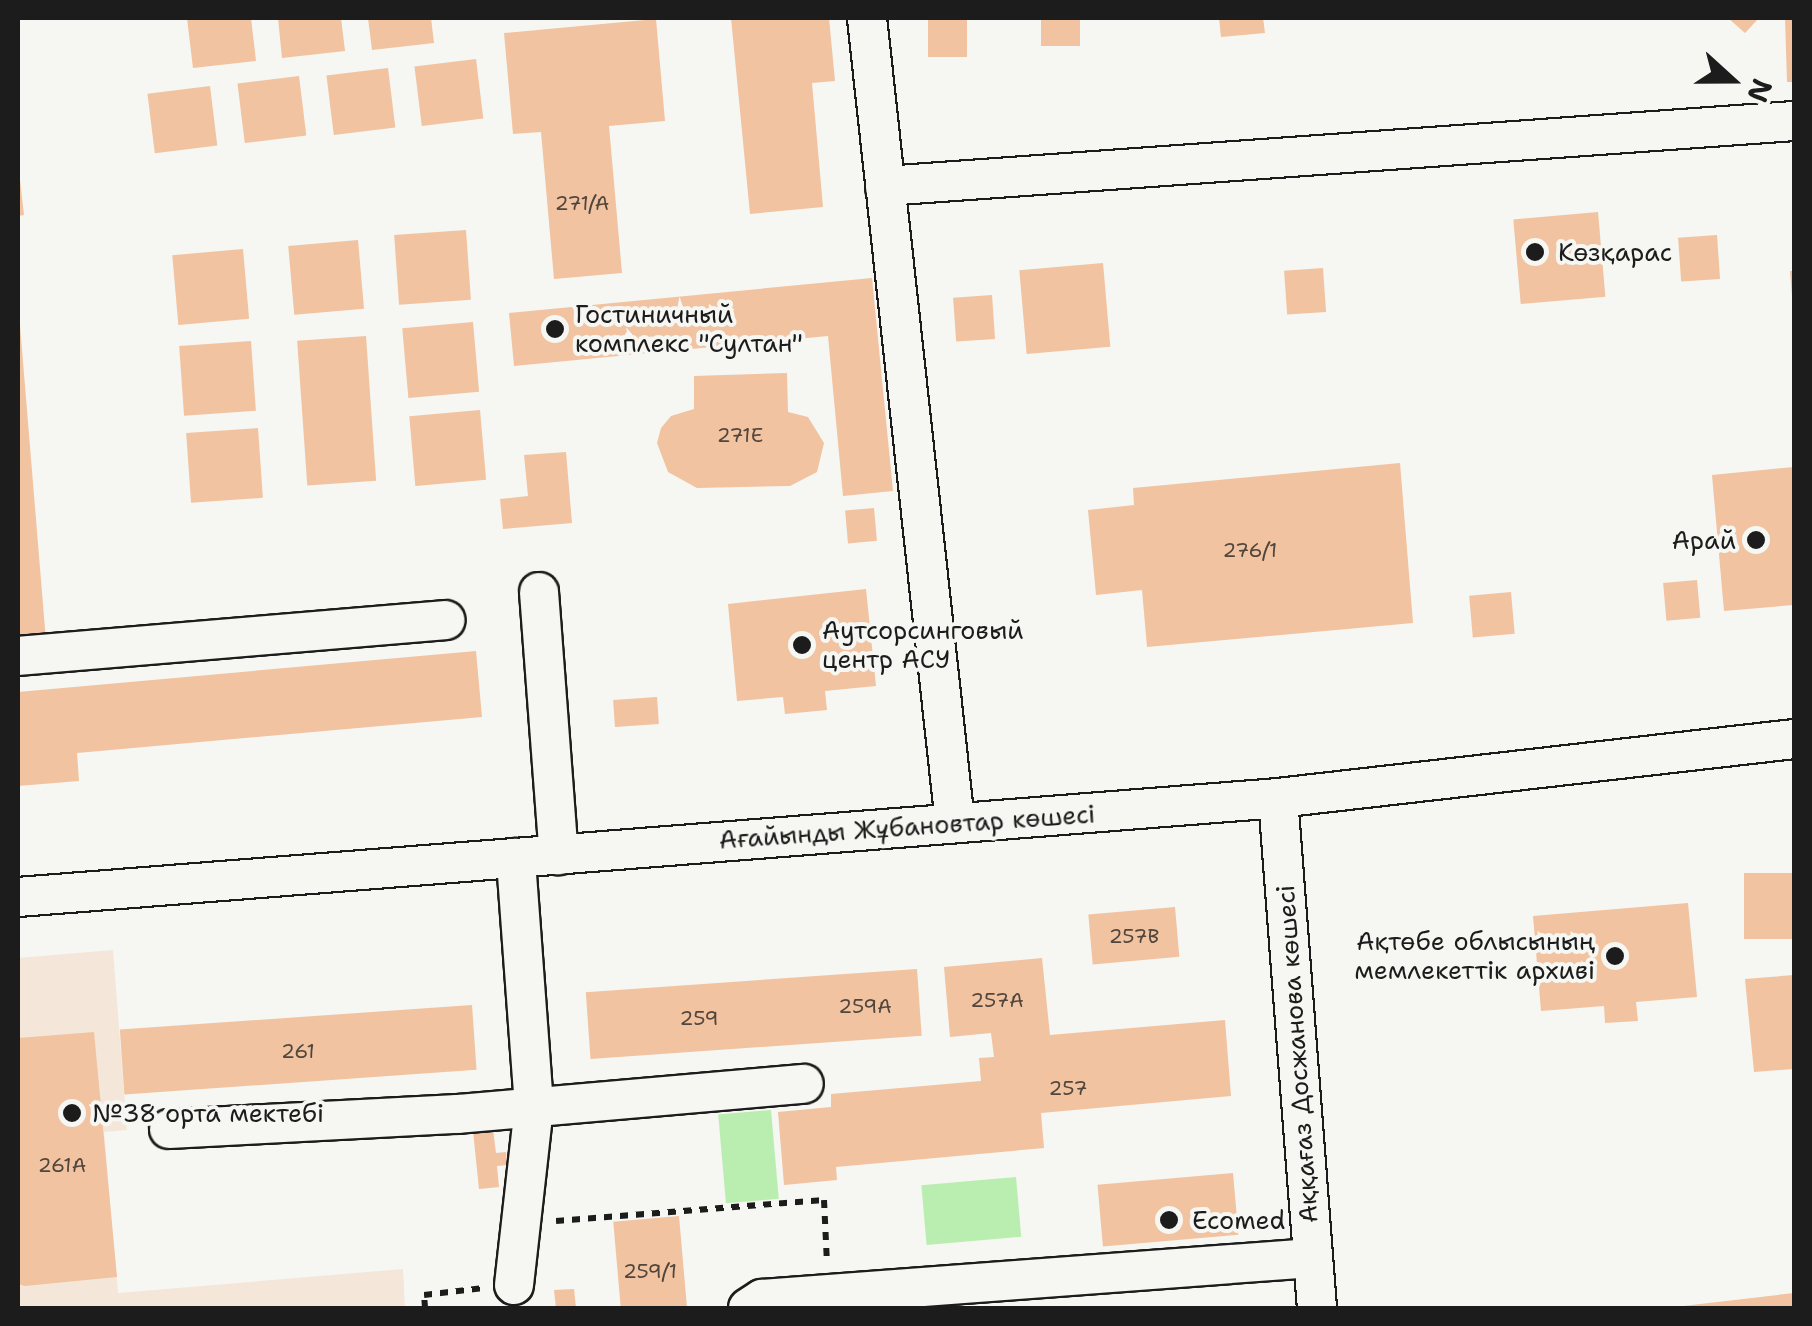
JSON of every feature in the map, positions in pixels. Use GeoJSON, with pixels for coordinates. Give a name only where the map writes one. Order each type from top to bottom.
{"type":"FeatureCollection","features":[{"type":"Feature","properties":{"kind":"street"},"geometry":{"type":"LineString","coordinates":[[866,18],[955,823]]}},
{"type":"Feature","properties":{"kind":"street"},"geometry":{"type":"LineString","coordinates":[[885,186],[1794,121]]}},
{"type":"Feature","properties":{"kind":"street"},"geometry":{"type":"LineString","coordinates":[[539,592],[559,854]]}},
{"type":"Feature","properties":{"kind":"street"},"geometry":{"type":"LineString","coordinates":[[18,656],[445,620]]}},
{"type":"Feature","properties":{"kind":"street","name":"Ағайынды Жұбановтар көшесі"},"geometry":{"type":"LineString","coordinates":[[18,897],[1278,798],[1794,738]]}},
{"type":"Feature","properties":{"kind":"street","name":"Аққағаз Досжанова көшесі"},"geometry":{"type":"LineString","coordinates":[[1278,798],[1317,1308]]}},
{"type":"Feature","properties":{"kind":"street"},"geometry":{"type":"LineString","coordinates":[[514,1285],[524,1224],[534,1106],[516,858]]}},
{"type":"Feature","properties":{"kind":"street"},"geometry":{"type":"LineString","coordinates":[[169,1129],[804,1084]]}},
{"type":"Feature","properties":{"kind":"street"},"geometry":{"type":"LineString","coordinates":[[748,1308],[762,1300],[829,1294],[1312,1258]]}},
{"type":"Feature","properties":{"kind":"path"},"geometry":{"type":"LineString","coordinates":[[524,1224],[824,1200],[829,1294]]}},
{"type":"Feature","properties":{"kind":"path"},"geometry":{"type":"LineString","coordinates":[[425,1308],[424,1295],[514,1285]]}},
{"type":"Feature","properties":{"kind":"shaded area","name":"№38 орта мектебі"},"geometry":{"type":"Polygon","coordinates":[[[113,950],[127,1130],[104,1132],[118,1293],[403,1269],[405,1308],[18,1308],[18,958],[113,950]]]}},
{"type":"Feature","properties":{"kind":"green space"},"geometry":{"type":"Polygon","coordinates":[[[771,1110],[779,1199],[726,1203],[718,1115],[771,1110]]]}},
{"type":"Feature","properties":{"kind":"green space"},"geometry":{"type":"Polygon","coordinates":[[[1016,1177],[1021,1237],[927,1245],[921,1185],[1016,1177]]]}},
{"type":"Feature","properties":{"kind":"building"},"geometry":{"type":"Polygon","coordinates":[[[187,18],[251,18],[256,61],[193,68],[187,18]]]}},
{"type":"Feature","properties":{"kind":"building"},"geometry":{"type":"Polygon","coordinates":[[[278,18],[341,18],[345,51],[282,58],[278,18]]]}},
{"type":"Feature","properties":{"kind":"building"},"geometry":{"type":"Polygon","coordinates":[[[368,18],[431,18],[434,43],[372,50],[368,18]]]}},
{"type":"Feature","properties":{"kind":"building"},"geometry":{"type":"Polygon","coordinates":[[[731,18],[829,18],[835,81],[812,83],[823,207],[750,214],[731,18]]]}},
{"type":"Feature","properties":{"kind":"building"},"geometry":{"type":"Polygon","coordinates":[[[928,18],[967,18],[967,57],[928,57],[928,18]]]}},
{"type":"Feature","properties":{"kind":"building"},"geometry":{"type":"Polygon","coordinates":[[[1041,18],[1080,18],[1080,46],[1041,46],[1041,18]]]}},
{"type":"Feature","properties":{"kind":"building"},"geometry":{"type":"Polygon","coordinates":[[[1219,18],[1263,18],[1265,33],[1221,37],[1219,18]]]}},
{"type":"Feature","properties":{"kind":"building"},"geometry":{"type":"Polygon","coordinates":[[[1728,18],[1759,18],[1745,33],[1728,18]]]}},
{"type":"Feature","properties":{"kind":"building"},"geometry":{"type":"Polygon","coordinates":[[[1785,18],[1794,18],[1794,82],[1787,82],[1785,18]]]}},
{"type":"Feature","properties":{"kind":"building"},"geometry":{"type":"Polygon","coordinates":[[[656,19],[665,121],[609,126],[622,273],[554,279],[541,132],[513,134],[504,33],[656,19]]]}},
{"type":"Feature","properties":{"kind":"building"},"geometry":{"type":"Polygon","coordinates":[[[476,59],[483,119],[422,126],[414,67],[476,59]]]}},
{"type":"Feature","properties":{"kind":"building"},"geometry":{"type":"Polygon","coordinates":[[[388,68],[395,128],[334,135],[326,76],[388,68]]]}},
{"type":"Feature","properties":{"kind":"building"},"geometry":{"type":"Polygon","coordinates":[[[299,76],[306,136],[245,143],[237,84],[299,76]]]}},
{"type":"Feature","properties":{"kind":"building"},"geometry":{"type":"Polygon","coordinates":[[[210,86],[217,146],[155,153],[147,94],[210,86]]]}},
{"type":"Feature","properties":{"kind":"building"},"geometry":{"type":"Polygon","coordinates":[[[18,162],[24,215],[18,216],[18,162]]]}},
{"type":"Feature","properties":{"kind":"building"},"geometry":{"type":"Polygon","coordinates":[[[1598,212],[1605,297],[1521,304],[1513,219],[1598,212]]]}},
{"type":"Feature","properties":{"kind":"building"},"geometry":{"type":"Polygon","coordinates":[[[466,230],[471,300],[399,305],[394,235],[466,230]]]}},
{"type":"Feature","properties":{"kind":"building"},"geometry":{"type":"Polygon","coordinates":[[[1717,235],[1720,279],[1681,282],[1678,238],[1717,235]]]}},
{"type":"Feature","properties":{"kind":"building"},"geometry":{"type":"Polygon","coordinates":[[[358,240],[364,309],[294,315],[288,246],[358,240]]]}},
{"type":"Feature","properties":{"kind":"building"},"geometry":{"type":"Polygon","coordinates":[[[243,249],[249,319],[178,325],[172,255],[243,249]]]}},
{"type":"Feature","properties":{"kind":"building"},"geometry":{"type":"Polygon","coordinates":[[[1103,263],[1110,347],[1027,354],[1019,270],[1103,263]]]}},
{"type":"Feature","properties":{"kind":"building"},"geometry":{"type":"Polygon","coordinates":[[[1323,268],[1326,312],[1287,315],[1284,271],[1323,268]]]}},
{"type":"Feature","properties":{"kind":"building"},"geometry":{"type":"Polygon","coordinates":[[[1790,271],[1794,271],[1794,296],[1792,296],[1790,271]]]}},
{"type":"Feature","properties":{"kind":"building"},"geometry":{"type":"Polygon","coordinates":[[[872,278],[893,491],[843,496],[828,336],[514,366],[509,313],[872,278]]]}},
{"type":"Feature","properties":{"kind":"building"},"geometry":{"type":"Polygon","coordinates":[[[992,295],[995,339],[956,342],[953,298],[992,295]]]}},
{"type":"Feature","properties":{"kind":"building"},"geometry":{"type":"Polygon","coordinates":[[[18,301],[46,641],[18,643],[18,301]]]}},
{"type":"Feature","properties":{"kind":"building"},"geometry":{"type":"Polygon","coordinates":[[[473,322],[479,392],[408,398],[402,328],[473,322]]]}},
{"type":"Feature","properties":{"kind":"building"},"geometry":{"type":"Polygon","coordinates":[[[366,336],[376,481],[307,485],[297,341],[366,336]]]}},
{"type":"Feature","properties":{"kind":"building"},"geometry":{"type":"Polygon","coordinates":[[[251,341],[256,411],[184,416],[179,346],[251,341]]]}},
{"type":"Feature","properties":{"kind":"building"},"geometry":{"type":"Polygon","coordinates":[[[787,373],[788,412],[808,417],[824,443],[817,472],[790,486],[697,488],[668,472],[657,443],[661,428],[671,416],[694,409],[694,376],[787,373]]]}},
{"type":"Feature","properties":{"kind":"building"},"geometry":{"type":"Polygon","coordinates":[[[480,410],[486,480],[415,486],[409,416],[480,410]]]}},
{"type":"Feature","properties":{"kind":"building"},"geometry":{"type":"Polygon","coordinates":[[[258,428],[263,498],[191,503],[186,433],[258,428]]]}},
{"type":"Feature","properties":{"kind":"building"},"geometry":{"type":"Polygon","coordinates":[[[566,452],[572,523],[503,529],[500,499],[528,496],[524,455],[566,452]]]}},
{"type":"Feature","properties":{"kind":"building"},"geometry":{"type":"Polygon","coordinates":[[[1400,463],[1413,623],[1147,647],[1142,590],[1096,595],[1088,510],[1134,505],[1133,488],[1400,463]]]}},
{"type":"Feature","properties":{"kind":"building","name":"Арай"},"geometry":{"type":"Polygon","coordinates":[[[1794,467],[1794,605],[1724,611],[1712,475],[1794,467]]]}},
{"type":"Feature","properties":{"kind":"building"},"geometry":{"type":"Polygon","coordinates":[[[874,508],[877,541],[848,543],[845,511],[874,508]]]}},
{"type":"Feature","properties":{"kind":"building"},"geometry":{"type":"Polygon","coordinates":[[[1697,580],[1700,618],[1666,621],[1663,583],[1697,580]]]}},
{"type":"Feature","properties":{"kind":"building","name":"Аутсорсинговый центр АСУ"},"geometry":{"type":"Polygon","coordinates":[[[866,589],[876,686],[825,691],[827,710],[785,714],[783,697],[737,701],[728,604],[866,589]]]}},
{"type":"Feature","properties":{"kind":"building"},"geometry":{"type":"Polygon","coordinates":[[[1511,592],[1515,634],[1473,638],[1469,596],[1511,592]]]}},
{"type":"Feature","properties":{"kind":"building"},"geometry":{"type":"Polygon","coordinates":[[[476,651],[482,717],[77,753],[79,781],[18,786],[18,692],[476,651]]]}},
{"type":"Feature","properties":{"kind":"building"},"geometry":{"type":"Polygon","coordinates":[[[657,697],[659,724],[615,727],[613,700],[657,697]]]}},
{"type":"Feature","properties":{"kind":"building"},"geometry":{"type":"Polygon","coordinates":[[[1744,873],[1794,873],[1794,939],[1744,939],[1744,873]]]}},
{"type":"Feature","properties":{"kind":"building","name":"Ақтөбе облысының мемлекеттік архиві"},"geometry":{"type":"Polygon","coordinates":[[[1688,903],[1697,997],[1636,1002],[1638,1021],[1605,1023],[1604,1006],[1541,1011],[1533,916],[1688,903]]]}},
{"type":"Feature","properties":{"kind":"building"},"geometry":{"type":"Polygon","coordinates":[[[1175,907],[1179,957],[1093,964],[1088,915],[1175,907]]]}},
{"type":"Feature","properties":{"kind":"building"},"geometry":{"type":"Polygon","coordinates":[[[1042,958],[1050,1035],[1225,1020],[1231,1096],[1041,1113],[1044,1148],[836,1167],[837,1180],[784,1185],[778,1112],[831,1107],[831,1094],[981,1081],[979,1058],[994,1057],[991,1033],[950,1037],[944,967],[1042,958]]]}},
{"type":"Feature","properties":{"kind":"building"},"geometry":{"type":"Polygon","coordinates":[[[917,969],[922,1036],[590,1059],[586,992],[917,969]]]}},
{"type":"Feature","properties":{"kind":"building"},"geometry":{"type":"Polygon","coordinates":[[[1794,975],[1794,1069],[1754,1072],[1745,979],[1794,975]]]}},
{"type":"Feature","properties":{"kind":"building"},"geometry":{"type":"Polygon","coordinates":[[[472,1005],[477,1070],[124,1094],[120,1030],[472,1005]]]}},
{"type":"Feature","properties":{"kind":"building"},"geometry":{"type":"Polygon","coordinates":[[[94,1032],[117,1277],[18,1284],[18,1038],[94,1032]]]}},
{"type":"Feature","properties":{"kind":"building"},"geometry":{"type":"Polygon","coordinates":[[[493,1129],[496,1153],[506,1152],[507,1165],[497,1166],[499,1187],[479,1189],[473,1131],[493,1129]]]}},
{"type":"Feature","properties":{"kind":"building","name":"Ecomed"},"geometry":{"type":"Polygon","coordinates":[[[1233,1173],[1238,1235],[1103,1247],[1098,1185],[1233,1173]]]}},
{"type":"Feature","properties":{"kind":"building"},"geometry":{"type":"Polygon","coordinates":[[[679,1216],[687,1308],[621,1308],[613,1222],[679,1216]]]}},
{"type":"Feature","properties":{"kind":"building"},"geometry":{"type":"Polygon","coordinates":[[[574,1289],[576,1308],[556,1308],[554,1290],[574,1289]]]}},
{"type":"Feature","properties":{"kind":"building"},"geometry":{"type":"Polygon","coordinates":[[[1794,1293],[1794,1308],[1683,1308],[1683,1306],[1794,1293]]]}},
{"type":"Feature","properties":{"kind":"place","name":"Көзқарас"},"geometry":{"type":"Point","coordinates":[1535,252]}},
{"type":"Feature","properties":{"kind":"place","name":"Гостиничный комплекс \"Султан\""},"geometry":{"type":"Point","coordinates":[555,329]}},
{"type":"Feature","properties":{"kind":"place","name":"Арай"},"geometry":{"type":"Point","coordinates":[1756,540]}},
{"type":"Feature","properties":{"kind":"place","name":"Аутсорсинговый центр АСУ"},"geometry":{"type":"Point","coordinates":[802,645]}},
{"type":"Feature","properties":{"kind":"place","name":"Ақтөбе облысының мемлекеттік архиві"},"geometry":{"type":"Point","coordinates":[1615,956]}},
{"type":"Feature","properties":{"kind":"place","name":"№38 орта мектебі"},"geometry":{"type":"Point","coordinates":[72,1113]}},
{"type":"Feature","properties":{"kind":"place","name":"Ecomed"},"geometry":{"type":"Point","coordinates":[1169,1220]}}]}
